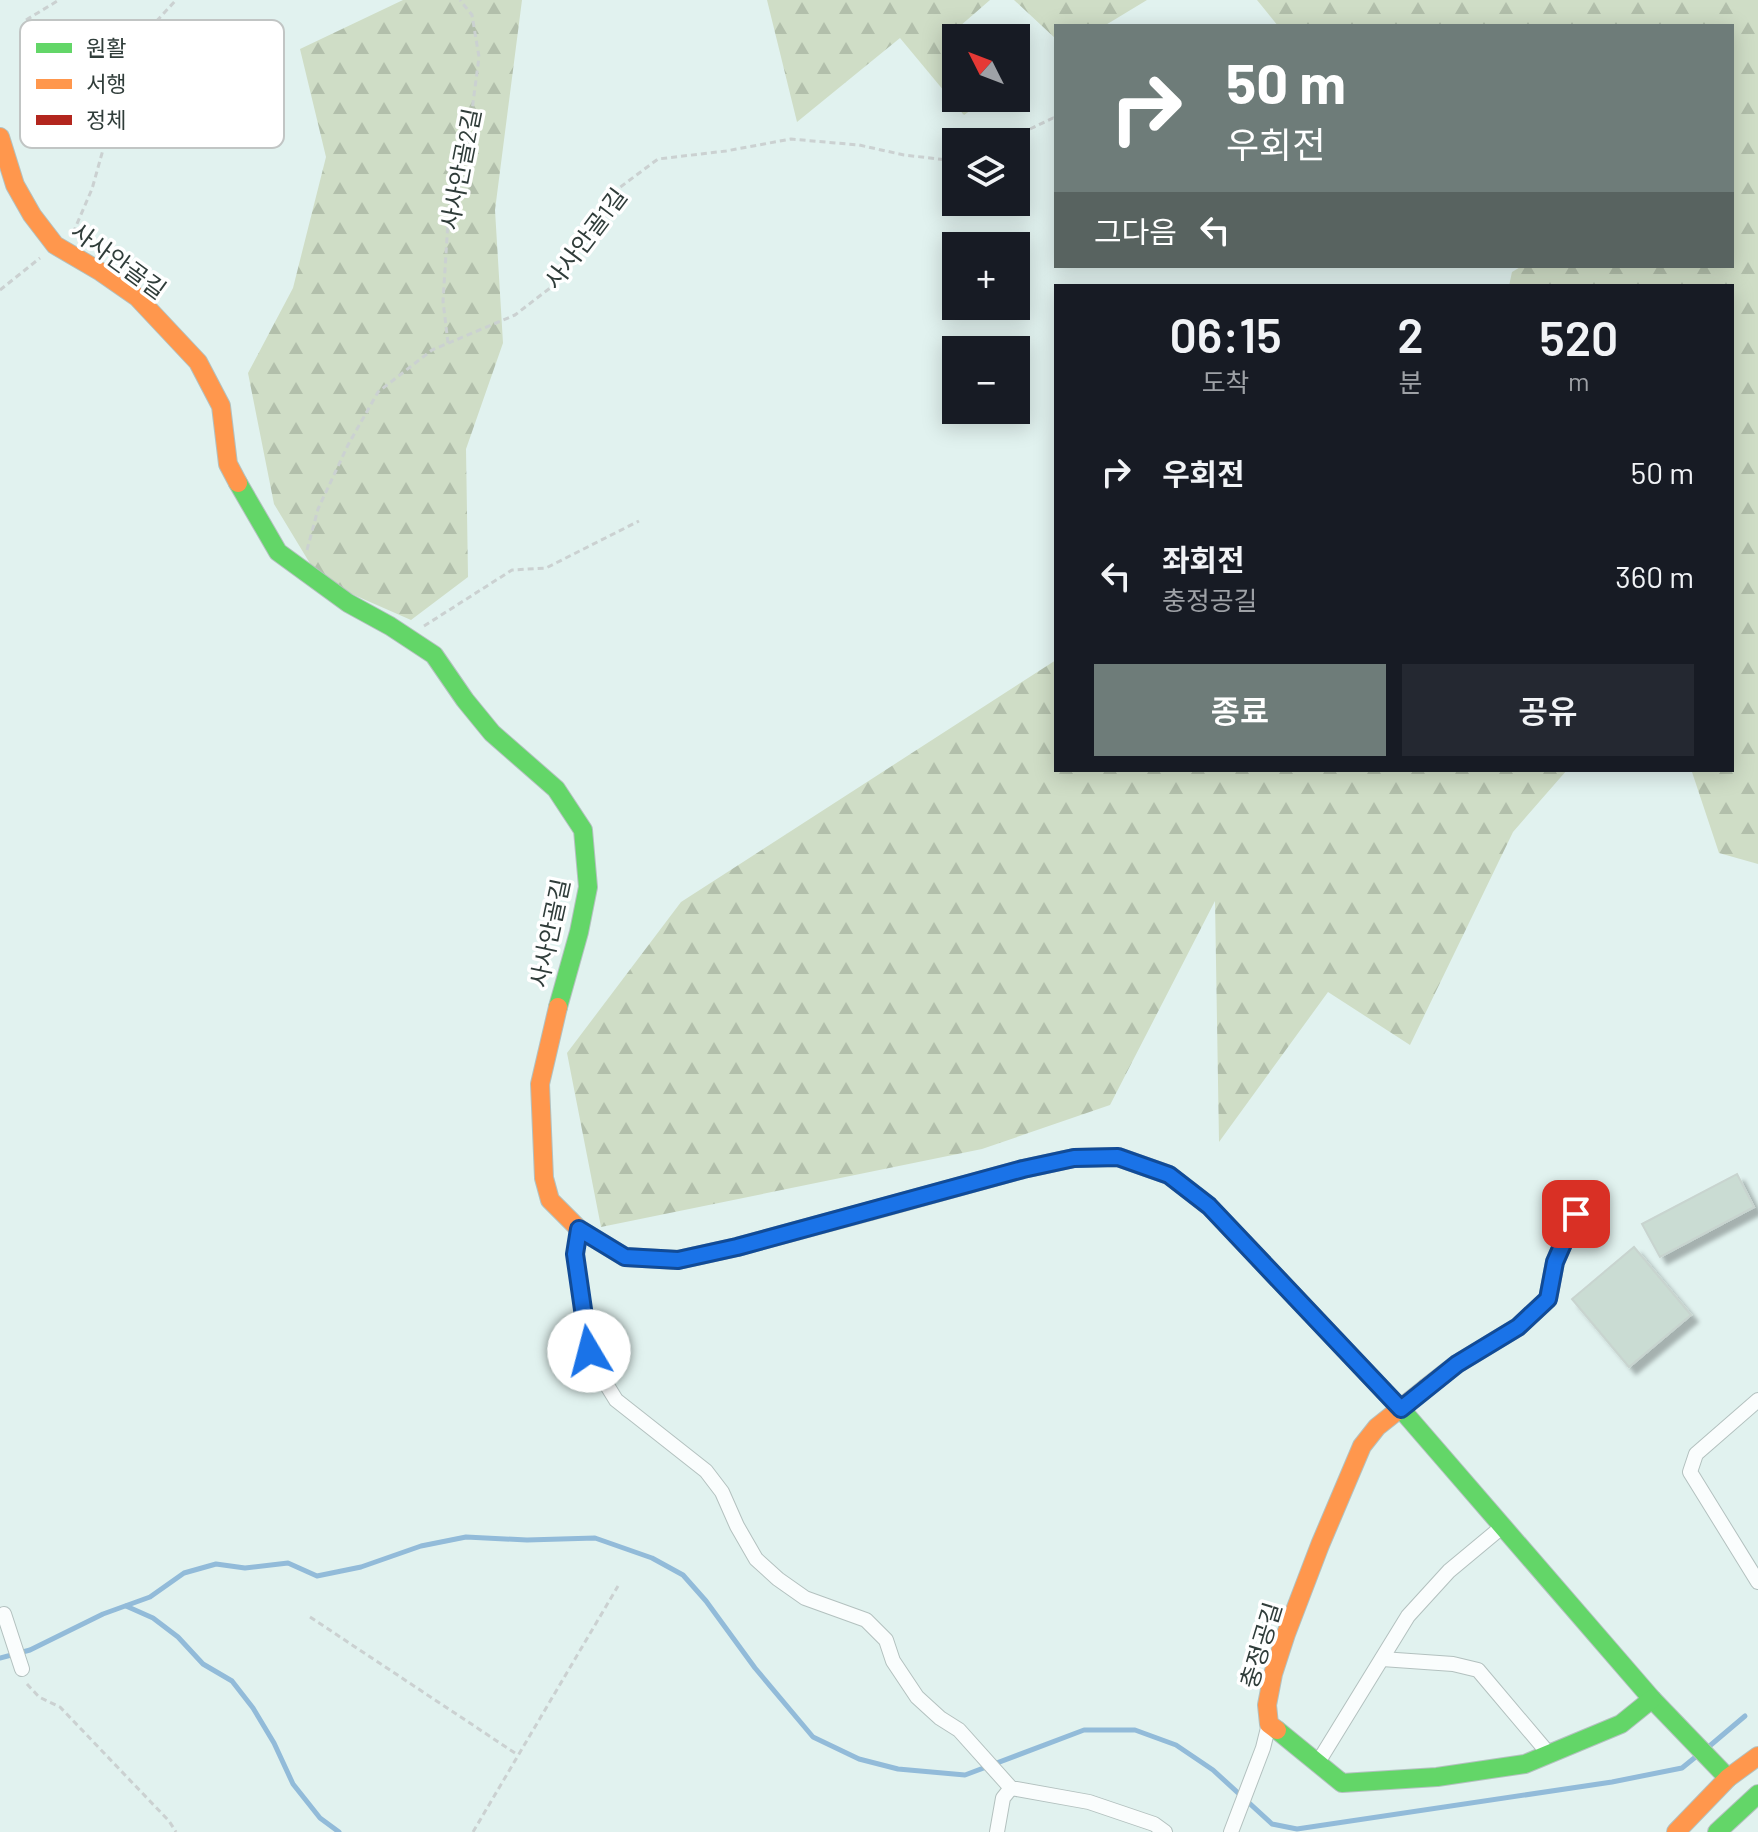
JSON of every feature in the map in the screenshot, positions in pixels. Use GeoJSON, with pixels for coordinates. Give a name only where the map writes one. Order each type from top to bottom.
{"type":"FeatureCollection","features":[{"type":"Feature","properties":{"kind":"main road","name":"사사안골길"},"geometry":{"type":"LineString","coordinates":[[0,137],[15,185],[32,215],[60,248],[137,297],[198,362],[221,406],[228,464],[278,552],[348,603],[434,655],[492,733],[556,789],[583,830],[588,887],[540,1084],[544,1178],[550,1200],[579,1229],[625,1257],[678,1260],[1074,1158],[1118,1157],[1169,1175],[1209,1206],[1401,1409],[1652,1699]]}},
{"type":"Feature","properties":{"kind":"main road","name":"충정공길"},"geometry":{"type":"LineString","coordinates":[[1576,1214],[1555,1262],[1548,1299],[1518,1327],[1457,1364],[1377,1427],[1362,1446],[1287,1628],[1270,1682],[1266,1718],[1269,1724],[1342,1783],[1437,1777],[1525,1764],[1621,1724],[1652,1699]]}},
{"type":"Feature","properties":{"kind":"main road"},"geometry":{"type":"LineString","coordinates":[[1652,1699],[1728,1778]]}},
{"type":"Feature","properties":{"kind":"main road"},"geometry":{"type":"LineString","coordinates":[[1676,1832],[1728,1778],[1758,1756]]}},
{"type":"Feature","properties":{"kind":"main road"},"geometry":{"type":"LineString","coordinates":[[1717,1832],[1758,1794]]}},
{"type":"Feature","properties":{"kind":"street"},"geometry":{"type":"LineString","coordinates":[[579,1229],[575,1254],[589,1351],[600,1374],[616,1400],[706,1471],[722,1492],[756,1559],[805,1598],[866,1620],[886,1640],[893,1661],[917,1697],[959,1730],[1006,1783],[1089,1802],[1154,1824],[1165,1832]]}},
{"type":"Feature","properties":{"kind":"street"},"geometry":{"type":"LineString","coordinates":[[1758,1400],[1696,1454],[1690,1472],[1758,1582]]}},
{"type":"Feature","properties":{"kind":"street"},"geometry":{"type":"LineString","coordinates":[[1317,1764],[1408,1616],[1449,1571],[1503,1526]]}},
{"type":"Feature","properties":{"kind":"street"},"geometry":{"type":"LineString","coordinates":[[4,1614],[22,1669]]}},
{"type":"Feature","properties":{"kind":"street"},"geometry":{"type":"LineString","coordinates":[[1382,1659],[1453,1664],[1478,1670],[1549,1754]]}},
{"type":"Feature","properties":{"kind":"street"},"geometry":{"type":"LineString","coordinates":[[1232,1829],[1269,1724]]}},
{"type":"Feature","properties":{"kind":"street"},"geometry":{"type":"LineString","coordinates":[[997,1832],[1006,1783]]}},
{"type":"Feature","properties":{"kind":"path"},"geometry":{"type":"LineString","coordinates":[[26,20],[59,0]]}},
{"type":"Feature","properties":{"kind":"path"},"geometry":{"type":"LineString","coordinates":[[158,20],[176,0]]}},
{"type":"Feature","properties":{"kind":"path","name":"사사안골2길"},"geometry":{"type":"LineString","coordinates":[[448,343],[443,301],[448,222],[468,141],[479,57],[472,15],[460,0]]}},
{"type":"Feature","properties":{"kind":"path"},"geometry":{"type":"LineString","coordinates":[[1030,129],[1054,118]]}},
{"type":"Feature","properties":{"kind":"path","name":"사사안골1길"},"geometry":{"type":"LineString","coordinates":[[302,570],[318,509],[348,445],[378,392],[432,350],[515,315],[550,288],[619,188],[658,159],[791,139],[859,145],[942,159]]}},
{"type":"Feature","properties":{"kind":"path"},"geometry":{"type":"LineString","coordinates":[[0,290],[60,248],[92,189],[103,148]]}},
{"type":"Feature","properties":{"kind":"path"},"geometry":{"type":"LineString","coordinates":[[407,637],[512,570],[546,568],[639,521]]}},
{"type":"Feature","properties":{"kind":"path"},"geometry":{"type":"LineString","coordinates":[[473,1832],[618,1586]]}},
{"type":"Feature","properties":{"kind":"path"},"geometry":{"type":"LineString","coordinates":[[310,1617],[518,1755]]}},
{"type":"Feature","properties":{"kind":"path"},"geometry":{"type":"LineString","coordinates":[[22,1669],[27,1685],[39,1697],[60,1707],[176,1832]]}},
{"type":"Feature","properties":{"kind":"green space"},"geometry":{"type":"Polygon","coordinates":[[[403,0],[522,0],[495,210],[503,343],[466,449],[468,577],[411,620],[320,580],[274,504],[248,373],[293,288],[326,157],[300,49],[403,0]]]}},
{"type":"Feature","properties":{"kind":"green space"},"geometry":{"type":"Polygon","coordinates":[[[767,0],[990,0],[962,24],[942,24],[942,89],[900,38],[797,122],[767,0]]]}},
{"type":"Feature","properties":{"kind":"green space"},"geometry":{"type":"Polygon","coordinates":[[[1014,0],[1147,0],[1107,24],[1054,24],[1054,37],[1014,0]]]}},
{"type":"Feature","properties":{"kind":"green space"},"geometry":{"type":"Polygon","coordinates":[[[1257,0],[1758,0],[1758,864],[1719,853],[1692,772],[1734,772],[1734,284],[1509,284],[1512,272],[1519,268],[1734,268],[1734,24],[1276,24],[1257,0]]]}},
{"type":"Feature","properties":{"kind":"green space"},"geometry":{"type":"Polygon","coordinates":[[[1054,661],[1054,772],[1565,772],[1513,832],[1410,1045],[1328,992],[1219,1142],[1215,901],[1110,1105],[982,1149],[601,1227],[567,1053],[681,902],[1054,661]]]}},
{"type":"Feature","properties":{"kind":"building"},"geometry":{"type":"Polygon","coordinates":[[[1737,1174],[1754,1207],[1660,1257],[1642,1224],[1737,1174]]]}},
{"type":"Feature","properties":{"kind":"building"},"geometry":{"type":"Polygon","coordinates":[[[1634,1247],[1691,1315],[1629,1367],[1572,1299],[1634,1247]]]}},
{"type":"Feature","properties":{"kind":"waterway"},"geometry":{"type":"LineString","coordinates":[[0,1658],[30,1650],[103,1614],[150,1597],[184,1573],[216,1564],[245,1568],[288,1563],[317,1576],[361,1567],[421,1546],[466,1537],[527,1540],[595,1538],[652,1558],[683,1575],[813,1737],[859,1759],[898,1769],[965,1775],[1084,1730],[1135,1730],[1176,1745],[1213,1770],[1272,1824],[1297,1829],[1612,1782],[1682,1768],[1698,1755]]}},
{"type":"Feature","properties":{"kind":"waterway"},"geometry":{"type":"LineString","coordinates":[[126,1606],[153,1618],[178,1637],[203,1664],[232,1681],[274,1743],[293,1784],[320,1818],[339,1832]]}},
{"type":"Feature","properties":{"kind":"waterway"},"geometry":{"type":"LineString","coordinates":[[1706,1749],[1745,1716]]}},
{"type":"Feature","properties":{"kind":"traffic: fast"},"geometry":{"type":"LineString","coordinates":[[238,483],[278,552],[348,603],[434,655],[492,733],[556,789],[583,830],[588,887],[558,1007]]}},
{"type":"Feature","properties":{"kind":"traffic: fast"},"geometry":{"type":"LineString","coordinates":[[870,1211],[1074,1158],[1118,1157],[1169,1175],[1209,1206],[1401,1409],[1652,1699],[1728,1778]]}},
{"type":"Feature","properties":{"kind":"traffic: fast"},"geometry":{"type":"LineString","coordinates":[[1277,1730],[1342,1783],[1437,1777],[1525,1764],[1621,1724],[1652,1699]]}},
{"type":"Feature","properties":{"kind":"traffic: fast"},"geometry":{"type":"LineString","coordinates":[[1717,1832],[1758,1794]]}},
{"type":"Feature","properties":{"kind":"traffic: slow"},"geometry":{"type":"LineString","coordinates":[[0,137],[15,185],[32,215],[55,245],[137,297],[198,362],[221,406],[228,464],[238,483]]}},
{"type":"Feature","properties":{"kind":"traffic: slow"},"geometry":{"type":"LineString","coordinates":[[558,1007],[540,1084],[544,1178],[550,1200],[579,1229],[625,1257],[678,1260],[870,1211]]}},
{"type":"Feature","properties":{"kind":"traffic: slow"},"geometry":{"type":"LineString","coordinates":[[1277,1730],[1269,1724],[1267,1705],[1273,1674],[1320,1545],[1362,1446],[1377,1427],[1426,1388]]}},
{"type":"Feature","properties":{"kind":"traffic: slow"},"geometry":{"type":"LineString","coordinates":[[1676,1832],[1728,1778],[1758,1756]]}},
{"type":"Feature","properties":{"kind":"traffic: jam"},"geometry":{"type":"LineString","coordinates":[[1426,1388],[1457,1364],[1518,1327],[1548,1299],[1555,1262],[1576,1214]]}},
{"type":"Feature","properties":{"kind":"route"},"geometry":{"type":"LineString","coordinates":[[589,1351],[575,1254],[579,1229],[625,1257],[678,1260],[737,1247],[1023,1169],[1074,1158],[1118,1157],[1169,1175],[1209,1206],[1401,1409],[1457,1364],[1518,1327],[1548,1299],[1555,1262],[1576,1214]]}}]}
